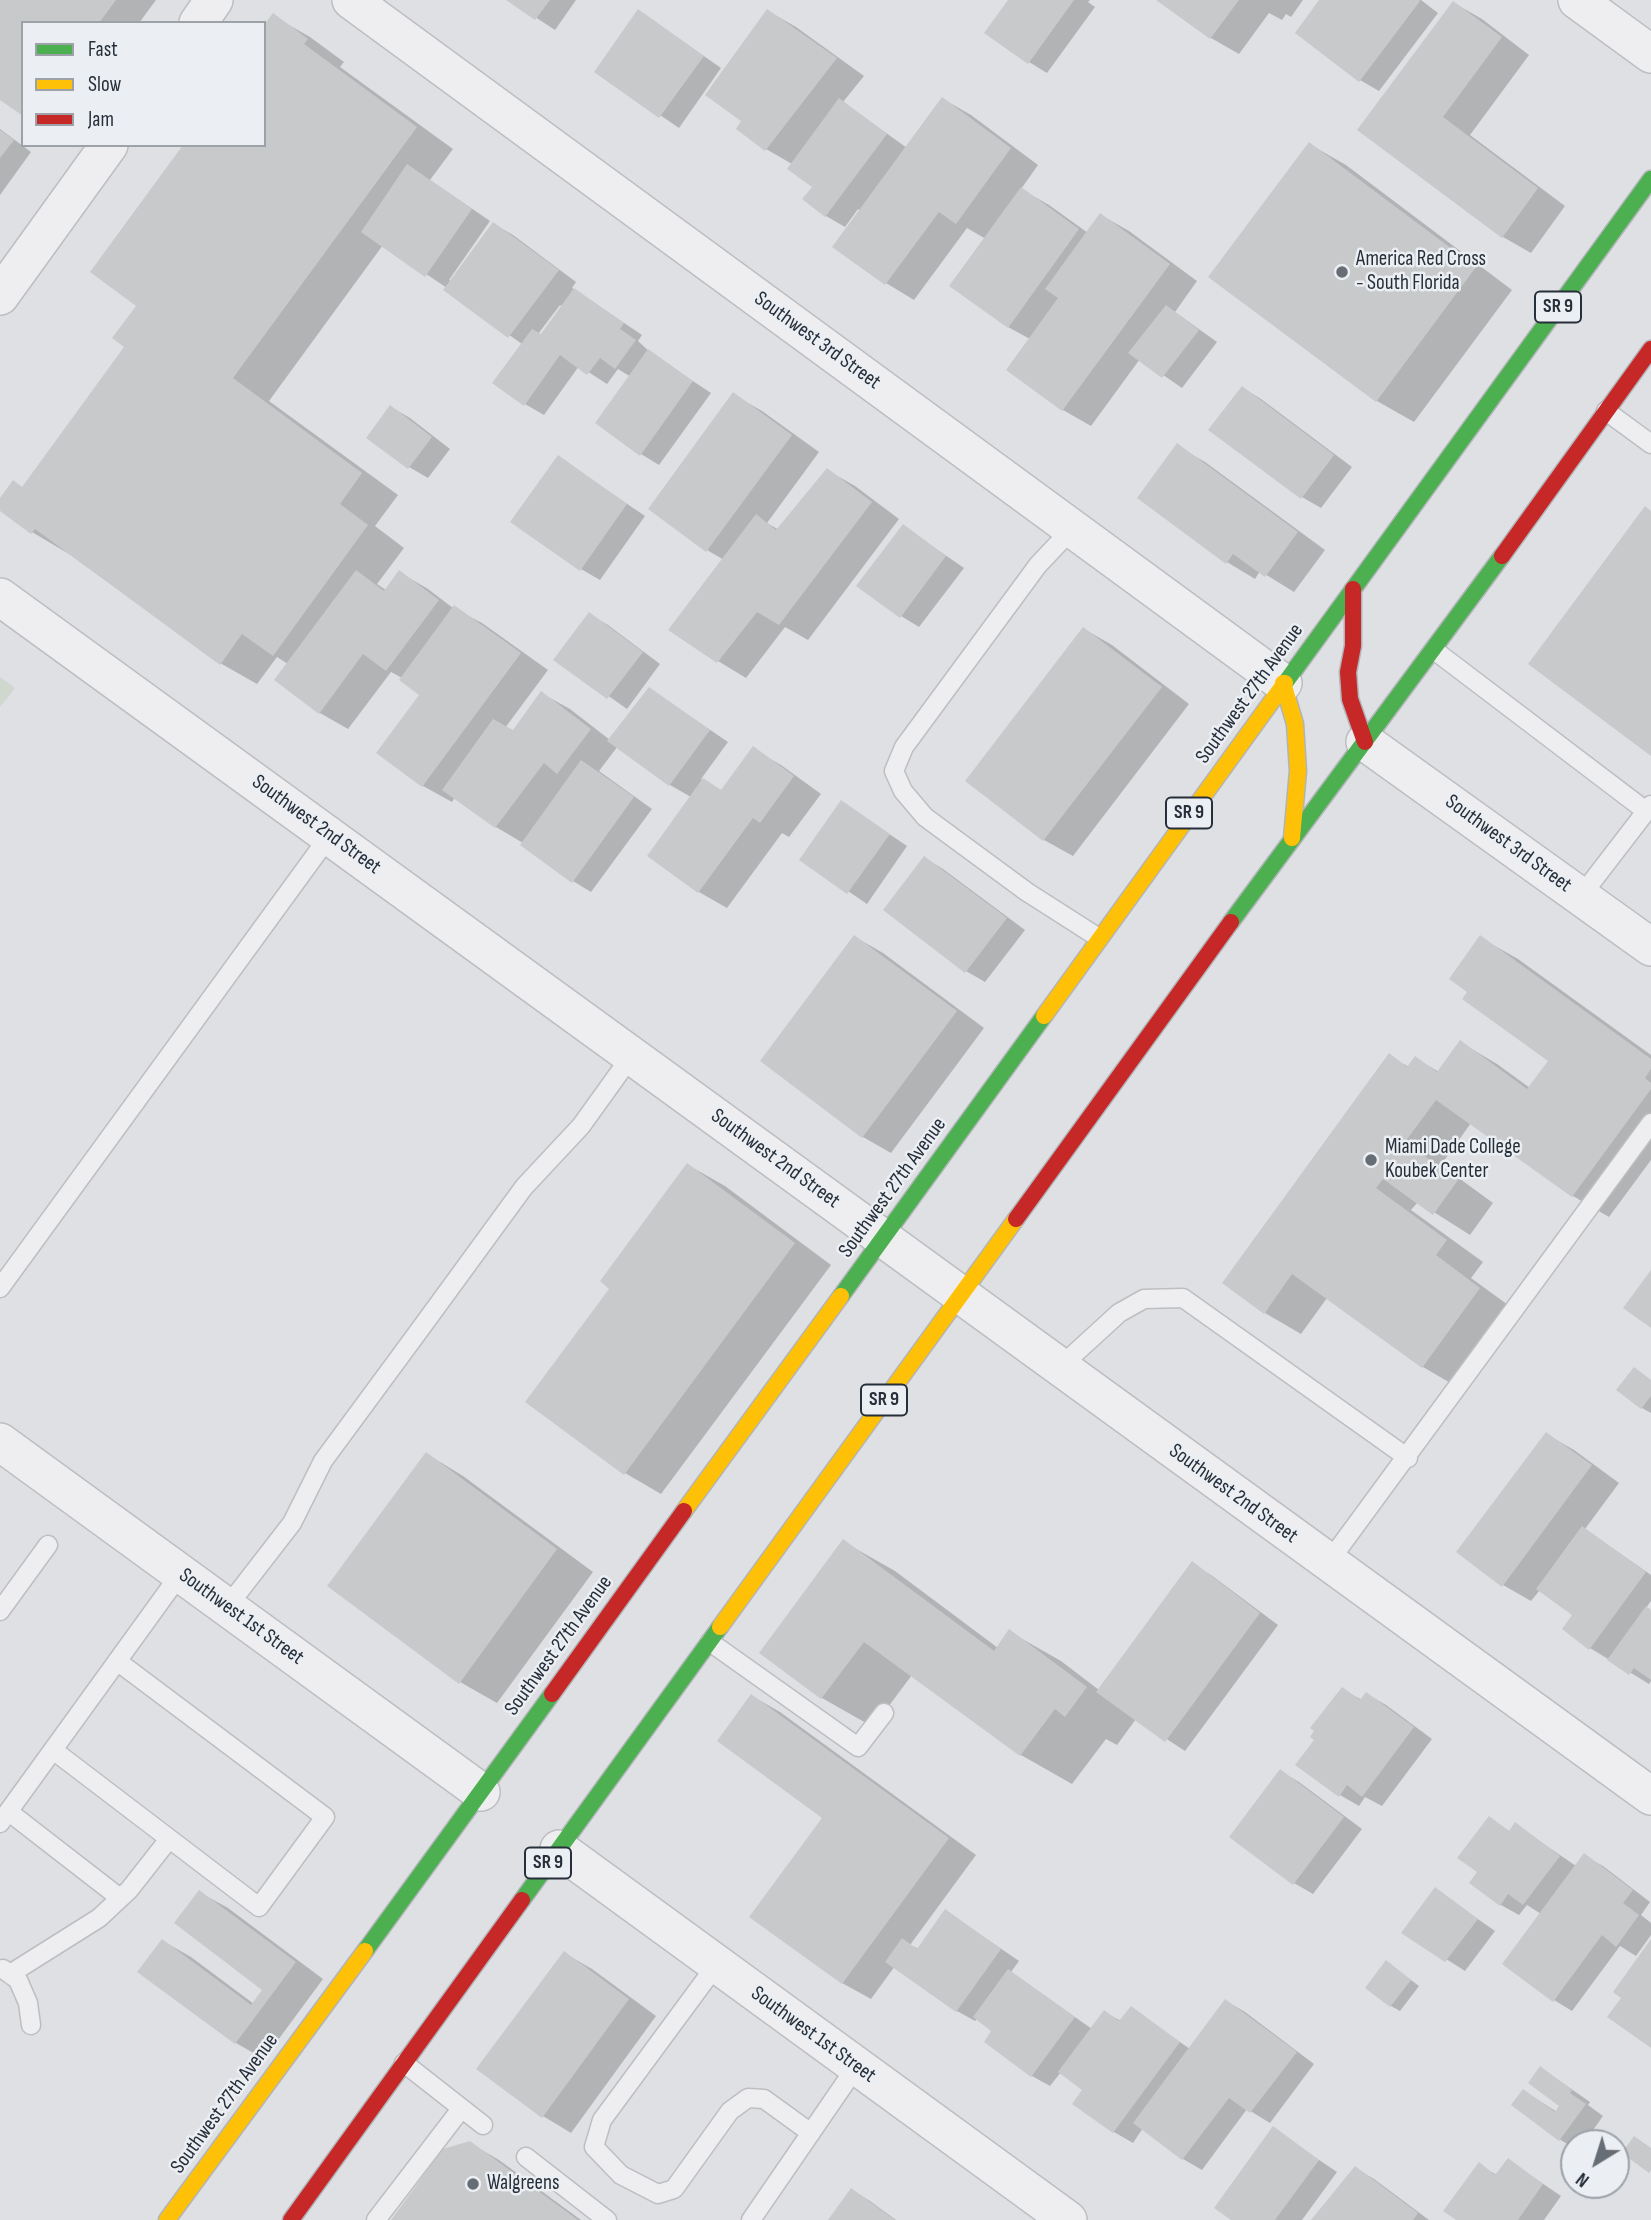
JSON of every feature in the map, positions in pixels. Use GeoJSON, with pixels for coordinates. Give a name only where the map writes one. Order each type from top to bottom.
{"type":"FeatureCollection","features":[{"type":"Feature","properties":{"kind":"highway","name":"Southwest 27th Avenue"},"geometry":{"type":"LineString","coordinates":[[167,2220],[481,1792],[1651,179]]}},
{"type":"Feature","properties":{"kind":"highway","name":"SR 9"},"geometry":{"type":"LineString","coordinates":[[291,2220],[1292,838],[1434,650],[1651,349]]}},
{"type":"Feature","properties":{"kind":"highway"},"geometry":{"type":"LineString","coordinates":[[1353,589],[1353,646],[1348,672],[1350,699],[1365,742]]}},
{"type":"Feature","properties":{"kind":"highway"},"geometry":{"type":"LineString","coordinates":[[1283,683],[1296,724],[1298,771],[1292,838]]}},
{"type":"Feature","properties":{"kind":"street"},"geometry":{"type":"LineString","coordinates":[[199,21],[214,0]]}},
{"type":"Feature","properties":{"kind":"street","name":"Southwest 3rd Street"},"geometry":{"type":"LineString","coordinates":[[351,0],[1283,683]]}},
{"type":"Feature","properties":{"kind":"street"},"geometry":{"type":"LineString","coordinates":[[1577,0],[1651,54]]}},
{"type":"Feature","properties":{"kind":"street"},"geometry":{"type":"LineString","coordinates":[[0,296],[108,147]]}},
{"type":"Feature","properties":{"kind":"street","name":"Southwest 2nd Street"},"geometry":{"type":"LineString","coordinates":[[0,597],[1651,1796]]}},
{"type":"Feature","properties":{"kind":"street","name":"Southwest 3rd Street"},"geometry":{"type":"LineString","coordinates":[[1365,742],[1651,947]]}},
{"type":"Feature","properties":{"kind":"street","name":"Southwest 1st Street"},"geometry":{"type":"LineString","coordinates":[[0,1442],[481,1792]]}},
{"type":"Feature","properties":{"kind":"street","name":"Southwest 1st Street"},"geometry":{"type":"LineString","coordinates":[[559,1849],[1068,2220]]}},
{"type":"Feature","properties":{"kind":"lane"},"geometry":{"type":"LineString","coordinates":[[1606,411],[1651,444]]}},
{"type":"Feature","properties":{"kind":"lane"},"geometry":{"type":"LineString","coordinates":[[1073,528],[1038,565],[904,747],[894,771],[903,792],[925,817],[1027,892],[1099,938]]}},
{"type":"Feature","properties":{"kind":"lane"},"geometry":{"type":"LineString","coordinates":[[1434,650],[1649,808],[1581,896]]}},
{"type":"Feature","properties":{"kind":"lane"},"geometry":{"type":"LineString","coordinates":[[0,1288],[330,835]]}},
{"type":"Feature","properties":{"kind":"lane"},"geometry":{"type":"LineString","coordinates":[[227,1607],[292,1522],[323,1461],[524,1187],[581,1126],[632,1055]]}},
{"type":"Feature","properties":{"kind":"lane"},"geometry":{"type":"LineString","coordinates":[[1328,1563],[1408,1458],[1651,1123]]}},
{"type":"Feature","properties":{"kind":"lane"},"geometry":{"type":"LineString","coordinates":[[1060,1367],[1119,1313],[1144,1299],[1183,1298],[1408,1458]]}},
{"type":"Feature","properties":{"kind":"lane"},"geometry":{"type":"LineString","coordinates":[[0,1611],[48,1545]]}},
{"type":"Feature","properties":{"kind":"lane"},"geometry":{"type":"LineString","coordinates":[[120,1898],[4,1818],[181,1573]]}},
{"type":"Feature","properties":{"kind":"lane"},"geometry":{"type":"LineString","coordinates":[[710,1642],[858,1747],[884,1713]]}},
{"type":"Feature","properties":{"kind":"lane"},"geometry":{"type":"LineString","coordinates":[[53,1750],[259,1907],[325,1816],[117,1661]]}},
{"type":"Feature","properties":{"kind":"lane"},"geometry":{"type":"LineString","coordinates":[[32,2025],[28,2003],[18,1980],[5,1970],[74,1935],[99,1918],[120,1898],[169,1839]]}},
{"type":"Feature","properties":{"kind":"lane"},"geometry":{"type":"LineString","coordinates":[[717,1964],[602,2120],[594,2147],[621,2175],[658,2194],[674,2189],[730,2111],[748,2098],[764,2099],[811,2133]]}},
{"type":"Feature","properties":{"kind":"lane"},"geometry":{"type":"LineString","coordinates":[[404,2063],[483,2125]]}},
{"type":"Feature","properties":{"kind":"lane"},"geometry":{"type":"LineString","coordinates":[[751,2220],[856,2067]]}},
{"type":"Feature","properties":{"kind":"lane"},"geometry":{"type":"LineString","coordinates":[[376,2220],[461,2109]]}},
{"type":"Feature","properties":{"kind":"lane"},"geometry":{"type":"LineString","coordinates":[[526,2157],[607,2220]]}},
{"type":"Feature","properties":{"kind":"shaded area"},"geometry":{"type":"Polygon","coordinates":[[[0,677],[15,688],[0,707],[0,677]]]}},
{"type":"Feature","properties":{"kind":"building"},"geometry":{"type":"Polygon","coordinates":[[[0,0],[116,0],[100,21],[21,21],[21,115],[0,100],[0,0]]]}},
{"type":"Feature","properties":{"kind":"building"},"geometry":{"type":"Polygon","coordinates":[[[506,0],[550,0],[535,20],[506,0]]]}},
{"type":"Feature","properties":{"kind":"building"},"geometry":{"type":"Polygon","coordinates":[[[1008,0],[1074,0],[1028,64],[984,33],[1008,0]]]}},
{"type":"Feature","properties":{"kind":"building"},"geometry":{"type":"Polygon","coordinates":[[[1156,0],[1239,0],[1210,39],[1156,0]]]}},
{"type":"Feature","properties":{"kind":"building"},"geometry":{"type":"Polygon","coordinates":[[[1319,0],[1420,1],[1359,82],[1295,33],[1319,0]]]}},
{"type":"Feature","properties":{"kind":"building"},"geometry":{"type":"Polygon","coordinates":[[[1453,1],[1502,37],[1443,117],[1538,188],[1502,238],[1357,130],[1453,1]]]}},
{"type":"Feature","properties":{"kind":"building"},"geometry":{"type":"Polygon","coordinates":[[[638,9],[704,56],[659,118],[594,72],[638,9]]]}},
{"type":"Feature","properties":{"kind":"building"},"geometry":{"type":"Polygon","coordinates":[[[767,9],[837,58],[765,151],[736,129],[741,121],[705,95],[767,9]]]}},
{"type":"Feature","properties":{"kind":"building"},"geometry":{"type":"Polygon","coordinates":[[[273,13],[308,39],[304,44],[417,127],[233,378],[362,473],[340,504],[368,525],[273,656],[242,634],[220,665],[35,529],[31,534],[0,511],[0,498],[13,480],[22,487],[124,347],[112,338],[136,306],[90,272],[182,147],[266,147],[266,22],[273,13]]]}},
{"type":"Feature","properties":{"kind":"building"},"geometry":{"type":"Polygon","coordinates":[[[942,97],[1011,148],[956,224],[939,212],[885,285],[832,247],[942,97]]]}},
{"type":"Feature","properties":{"kind":"building"},"geometry":{"type":"Polygon","coordinates":[[[839,98],[887,134],[825,217],[802,199],[812,187],[787,169],[839,98]]]}},
{"type":"Feature","properties":{"kind":"building"},"geometry":{"type":"Polygon","coordinates":[[[0,130],[14,140],[0,158],[0,130]]]}},
{"type":"Feature","properties":{"kind":"building","name":"America Red Cross - South Florida"},"geometry":{"type":"Polygon","coordinates":[[[1309,142],[1476,267],[1376,402],[1208,277],[1309,142]]]}},
{"type":"Feature","properties":{"kind":"building"},"geometry":{"type":"Polygon","coordinates":[[[407,164],[472,209],[425,277],[361,232],[407,164]]]}},
{"type":"Feature","properties":{"kind":"building"},"geometry":{"type":"Polygon","coordinates":[[[1021,187],[1079,229],[1008,328],[949,286],[1021,187]]]}},
{"type":"Feature","properties":{"kind":"building"},"geometry":{"type":"Polygon","coordinates":[[[1100,213],[1170,264],[1062,411],[1006,370],[1058,298],[1045,289],[1100,213]]]}},
{"type":"Feature","properties":{"kind":"building"},"geometry":{"type":"Polygon","coordinates":[[[493,222],[559,270],[508,338],[443,290],[493,222]]]}},
{"type":"Feature","properties":{"kind":"building"},"geometry":{"type":"Polygon","coordinates":[[[574,288],[624,323],[620,329],[636,340],[615,369],[600,358],[587,375],[560,355],[524,406],[492,383],[532,329],[541,334],[574,288]]]}},
{"type":"Feature","properties":{"kind":"building"},"geometry":{"type":"Polygon","coordinates":[[[1166,305],[1199,330],[1162,378],[1128,353],[1166,305]]]}},
{"type":"Feature","properties":{"kind":"building"},"geometry":{"type":"Polygon","coordinates":[[[648,349],[693,381],[640,456],[595,423],[648,349]]]}},
{"type":"Feature","properties":{"kind":"building"},"geometry":{"type":"Polygon","coordinates":[[[1242,386],[1334,455],[1301,499],[1208,430],[1242,386]]]}},
{"type":"Feature","properties":{"kind":"building"},"geometry":{"type":"Polygon","coordinates":[[[733,392],[792,435],[706,552],[648,509],[733,392]]]}},
{"type":"Feature","properties":{"kind":"building"},"geometry":{"type":"Polygon","coordinates":[[[390,405],[432,437],[408,469],[366,438],[390,405]]]}},
{"type":"Feature","properties":{"kind":"building"},"geometry":{"type":"Polygon","coordinates":[[[1177,443],[1298,532],[1265,577],[1233,554],[1226,564],[1137,498],[1177,443]]]}},
{"type":"Feature","properties":{"kind":"building"},"geometry":{"type":"Polygon","coordinates":[[[558,455],[627,504],[580,571],[510,522],[558,455]]]}},
{"type":"Feature","properties":{"kind":"building"},"geometry":{"type":"Polygon","coordinates":[[[827,468],[872,502],[779,625],[757,612],[717,663],[668,630],[756,514],[776,530],[827,468]]]}},
{"type":"Feature","properties":{"kind":"building"},"geometry":{"type":"Polygon","coordinates":[[[1645,506],[1651,511],[1651,756],[1528,664],[1645,506]]]}},
{"type":"Feature","properties":{"kind":"building"},"geometry":{"type":"Polygon","coordinates":[[[903,524],[946,556],[900,618],[856,586],[903,524]]]}},
{"type":"Feature","properties":{"kind":"building"},"geometry":{"type":"Polygon","coordinates":[[[356,570],[384,591],[399,570],[439,600],[386,671],[363,654],[319,714],[274,680],[356,570]]]}},
{"type":"Feature","properties":{"kind":"building"},"geometry":{"type":"Polygon","coordinates":[[[454,605],[521,653],[422,787],[376,753],[419,695],[399,680],[454,605]]]}},
{"type":"Feature","properties":{"kind":"building"},"geometry":{"type":"Polygon","coordinates":[[[589,612],[643,652],[607,699],[553,660],[589,612]]]}},
{"type":"Feature","properties":{"kind":"building"},"geometry":{"type":"Polygon","coordinates":[[[1083,627],[1162,687],[1043,841],[965,781],[1083,627]]]}},
{"type":"Feature","properties":{"kind":"building"},"geometry":{"type":"Polygon","coordinates":[[[649,687],[710,730],[669,786],[607,741],[649,687]]]}},
{"type":"Feature","properties":{"kind":"building"},"geometry":{"type":"Polygon","coordinates":[[[541,691],[591,729],[557,774],[544,763],[495,828],[442,790],[493,719],[513,730],[541,691]]]}},
{"type":"Feature","properties":{"kind":"building"},"geometry":{"type":"Polygon","coordinates":[[[753,746],[794,776],[760,823],[753,818],[698,893],[647,856],[703,778],[721,790],[753,746]]]}},
{"type":"Feature","properties":{"kind":"building"},"geometry":{"type":"Polygon","coordinates":[[[581,760],[634,797],[572,883],[520,845],[581,760]]]}},
{"type":"Feature","properties":{"kind":"building"},"geometry":{"type":"Polygon","coordinates":[[[841,800],[890,834],[847,894],[799,860],[841,800]]]}},
{"type":"Feature","properties":{"kind":"building"},"geometry":{"type":"Polygon","coordinates":[[[924,856],[1007,918],[965,973],[883,910],[924,856]]]}},
{"type":"Feature","properties":{"kind":"building"},"geometry":{"type":"Polygon","coordinates":[[[854,935],[957,1011],[862,1138],[760,1061],[854,935]]]}},
{"type":"Feature","properties":{"kind":"building","name":"Miami Dade College Koubek Center"},"geometry":{"type":"Polygon","coordinates":[[[1480,935],[1651,1059],[1651,1069],[1645,1078],[1651,1083],[1651,1089],[1572,1197],[1436,1100],[1405,1142],[1458,1180],[1433,1215],[1383,1179],[1376,1188],[1447,1240],[1436,1255],[1480,1288],[1422,1368],[1292,1274],[1264,1314],[1222,1283],[1389,1053],[1407,1067],[1415,1056],[1437,1072],[1460,1040],[1527,1089],[1548,1061],[1462,999],[1467,992],[1449,979],[1480,935]]]}},
{"type":"Feature","properties":{"kind":"building"},"geometry":{"type":"Polygon","coordinates":[[[687,1163],[795,1243],[624,1475],[525,1402],[609,1289],[600,1281],[687,1163]]]}},
{"type":"Feature","properties":{"kind":"building"},"geometry":{"type":"Polygon","coordinates":[[[1651,1270],[1651,1328],[1623,1308],[1651,1270]]]}},
{"type":"Feature","properties":{"kind":"building"},"geometry":{"type":"Polygon","coordinates":[[[1634,1367],[1651,1380],[1651,1396],[1641,1409],[1616,1390],[1634,1367]]]}},
{"type":"Feature","properties":{"kind":"building"},"geometry":{"type":"Polygon","coordinates":[[[1546,1432],[1592,1465],[1502,1587],[1456,1552],[1546,1432]]]}},
{"type":"Feature","properties":{"kind":"building"},"geometry":{"type":"Polygon","coordinates":[[[426,1452],[557,1549],[459,1684],[327,1586],[426,1452]]]}},
{"type":"Feature","properties":{"kind":"building"},"geometry":{"type":"Polygon","coordinates":[[[1582,1526],[1646,1572],[1589,1650],[1562,1629],[1572,1615],[1536,1589],[1582,1526]]]}},
{"type":"Feature","properties":{"kind":"building"},"geometry":{"type":"Polygon","coordinates":[[[843,1539],[994,1651],[1009,1629],[1087,1687],[1065,1717],[1055,1709],[1020,1756],[864,1642],[821,1699],[759,1653],[843,1539]]]}},
{"type":"Feature","properties":{"kind":"building"},"geometry":{"type":"Polygon","coordinates":[[[1192,1561],[1260,1613],[1165,1742],[1096,1692],[1192,1561]]]}},
{"type":"Feature","properties":{"kind":"building"},"geometry":{"type":"Polygon","coordinates":[[[1646,1606],[1651,1610],[1651,1680],[1634,1668],[1629,1675],[1607,1660],[1646,1606]]]}},
{"type":"Feature","properties":{"kind":"building"},"geometry":{"type":"Polygon","coordinates":[[[1342,1687],[1360,1700],[1366,1692],[1414,1727],[1362,1797],[1347,1785],[1339,1797],[1295,1765],[1314,1740],[1310,1737],[1314,1731],[1310,1728],[1342,1687]]]}},
{"type":"Feature","properties":{"kind":"building"},"geometry":{"type":"Polygon","coordinates":[[[751,1694],[949,1838],[842,1984],[749,1917],[822,1818],[717,1741],[751,1694]]]}},
{"type":"Feature","properties":{"kind":"building"},"geometry":{"type":"Polygon","coordinates":[[[1280,1769],[1344,1817],[1293,1885],[1229,1837],[1280,1769]]]}},
{"type":"Feature","properties":{"kind":"building"},"geometry":{"type":"Polygon","coordinates":[[[1489,1816],[1509,1831],[1515,1822],[1560,1856],[1523,1905],[1508,1894],[1500,1906],[1469,1883],[1477,1872],[1457,1858],[1489,1816]]]}},
{"type":"Feature","properties":{"kind":"building"},"geometry":{"type":"Polygon","coordinates":[[[1584,1853],[1633,1890],[1623,1903],[1639,1915],[1616,1947],[1602,1935],[1553,2002],[1502,1964],[1584,1853]]]}},
{"type":"Feature","properties":{"kind":"building"},"geometry":{"type":"Polygon","coordinates":[[[1435,1887],[1478,1919],[1445,1962],[1401,1933],[1435,1887]]]}},
{"type":"Feature","properties":{"kind":"building"},"geometry":{"type":"Polygon","coordinates":[[[199,1890],[296,1962],[235,2044],[137,1972],[162,1939],[251,2005],[262,1990],[174,1923],[199,1890]]]}},
{"type":"Feature","properties":{"kind":"building"},"geometry":{"type":"Polygon","coordinates":[[[945,1909],[1001,1949],[956,2012],[885,1962],[902,1938],[917,1949],[945,1909]]]}},
{"type":"Feature","properties":{"kind":"building"},"geometry":{"type":"Polygon","coordinates":[[[1651,1939],[1651,2048],[1607,2017],[1621,1998],[1613,1992],[1651,1939]]]}},
{"type":"Feature","properties":{"kind":"building"},"geometry":{"type":"Polygon","coordinates":[[[564,1951],[629,1999],[542,2118],[476,2069],[564,1951]]]}},
{"type":"Feature","properties":{"kind":"building"},"geometry":{"type":"Polygon","coordinates":[[[1386,1960],[1411,1980],[1390,2007],[1365,1988],[1386,1960]]]}},
{"type":"Feature","properties":{"kind":"building"},"geometry":{"type":"Polygon","coordinates":[[[1008,1969],[1075,2017],[1031,2077],[984,2042],[991,2031],[973,2017],[1008,1969]]]}},
{"type":"Feature","properties":{"kind":"building"},"geometry":{"type":"Polygon","coordinates":[[[1225,1999],[1297,2052],[1250,2113],[1229,2098],[1182,2160],[1133,2123],[1225,1999]]]}},
{"type":"Feature","properties":{"kind":"building"},"geometry":{"type":"Polygon","coordinates":[[[1131,2006],[1180,2042],[1113,2133],[1072,2104],[1082,2090],[1058,2072],[1104,2010],[1119,2021],[1131,2006]]]}},
{"type":"Feature","properties":{"kind":"building"},"geometry":{"type":"Polygon","coordinates":[[[1540,2066],[1586,2104],[1568,2129],[1560,2129],[1559,2141],[1511,2105],[1523,2089],[1555,2112],[1559,2106],[1528,2083],[1540,2066]]]}},
{"type":"Feature","properties":{"kind":"building"},"geometry":{"type":"Polygon","coordinates":[[[1273,2126],[1319,2160],[1275,2220],[1231,2220],[1214,2208],[1273,2126]]]}},
{"type":"Feature","properties":{"kind":"building"},"geometry":{"type":"Polygon","coordinates":[[[1634,2136],[1651,2148],[1649,2173],[1630,2159],[1630,2142],[1634,2136]]]}},
{"type":"Feature","properties":{"kind":"building","name":"Walgreens"},"geometry":{"type":"Polygon","coordinates":[[[470,2141],[578,2220],[391,2220],[443,2149],[470,2141]]]}},
{"type":"Feature","properties":{"kind":"building"},"geometry":{"type":"Polygon","coordinates":[[[1508,2158],[1543,2184],[1518,2220],[1456,2220],[1443,2211],[1479,2162],[1495,2175],[1508,2158]]]}},
{"type":"Feature","properties":{"kind":"building"},"geometry":{"type":"Polygon","coordinates":[[[1355,2166],[1418,2213],[1413,2220],[1311,2220],[1355,2166]]]}},
{"type":"Feature","properties":{"kind":"building"},"geometry":{"type":"Polygon","coordinates":[[[851,2188],[895,2220],[828,2220],[851,2188]]]}},
{"type":"Feature","properties":{"kind":"traffic: fast"},"geometry":{"type":"LineString","coordinates":[[1285,683],[1651,179]]}},
{"type":"Feature","properties":{"kind":"traffic: fast"},"geometry":{"type":"LineString","coordinates":[[1231,922],[1502,556]]}},
{"type":"Feature","properties":{"kind":"traffic: fast"},"geometry":{"type":"LineString","coordinates":[[841,1296],[1044,1016]]}},
{"type":"Feature","properties":{"kind":"traffic: fast"},"geometry":{"type":"LineString","coordinates":[[522,1900],[720,1627]]}},
{"type":"Feature","properties":{"kind":"traffic: fast"},"geometry":{"type":"LineString","coordinates":[[365,1951],[552,1694]]}},
{"type":"Feature","properties":{"kind":"traffic: slow"},"geometry":{"type":"LineString","coordinates":[[1283,683],[1295,724],[1298,771],[1292,838]]}},
{"type":"Feature","properties":{"kind":"traffic: slow"},"geometry":{"type":"LineString","coordinates":[[1044,1016],[1285,683]]}},
{"type":"Feature","properties":{"kind":"traffic: slow"},"geometry":{"type":"LineString","coordinates":[[720,1627],[1016,1219]]}},
{"type":"Feature","properties":{"kind":"traffic: slow"},"geometry":{"type":"LineString","coordinates":[[684,1511],[841,1296]]}},
{"type":"Feature","properties":{"kind":"traffic: slow"},"geometry":{"type":"LineString","coordinates":[[167,2220],[365,1951]]}},
{"type":"Feature","properties":{"kind":"traffic: jam"},"geometry":{"type":"LineString","coordinates":[[1502,556],[1651,349]]}},
{"type":"Feature","properties":{"kind":"traffic: jam"},"geometry":{"type":"LineString","coordinates":[[1353,589],[1353,646],[1348,672],[1350,699],[1365,742]]}},
{"type":"Feature","properties":{"kind":"traffic: jam"},"geometry":{"type":"LineString","coordinates":[[1016,1219],[1231,922]]}},
{"type":"Feature","properties":{"kind":"traffic: jam"},"geometry":{"type":"LineString","coordinates":[[552,1694],[684,1511]]}},
{"type":"Feature","properties":{"kind":"traffic: jam"},"geometry":{"type":"LineString","coordinates":[[291,2220],[522,1900]]}},
{"type":"Feature","properties":{"kind":"place","name":"America Red Cross - South Florida"},"geometry":{"type":"Point","coordinates":[1342,272]}},
{"type":"Feature","properties":{"kind":"place","name":"Miami Dade College Koubek Center"},"geometry":{"type":"Point","coordinates":[1371,1160]}},
{"type":"Feature","properties":{"kind":"place","name":"Walgreens"},"geometry":{"type":"Point","coordinates":[473,2184]}}]}
